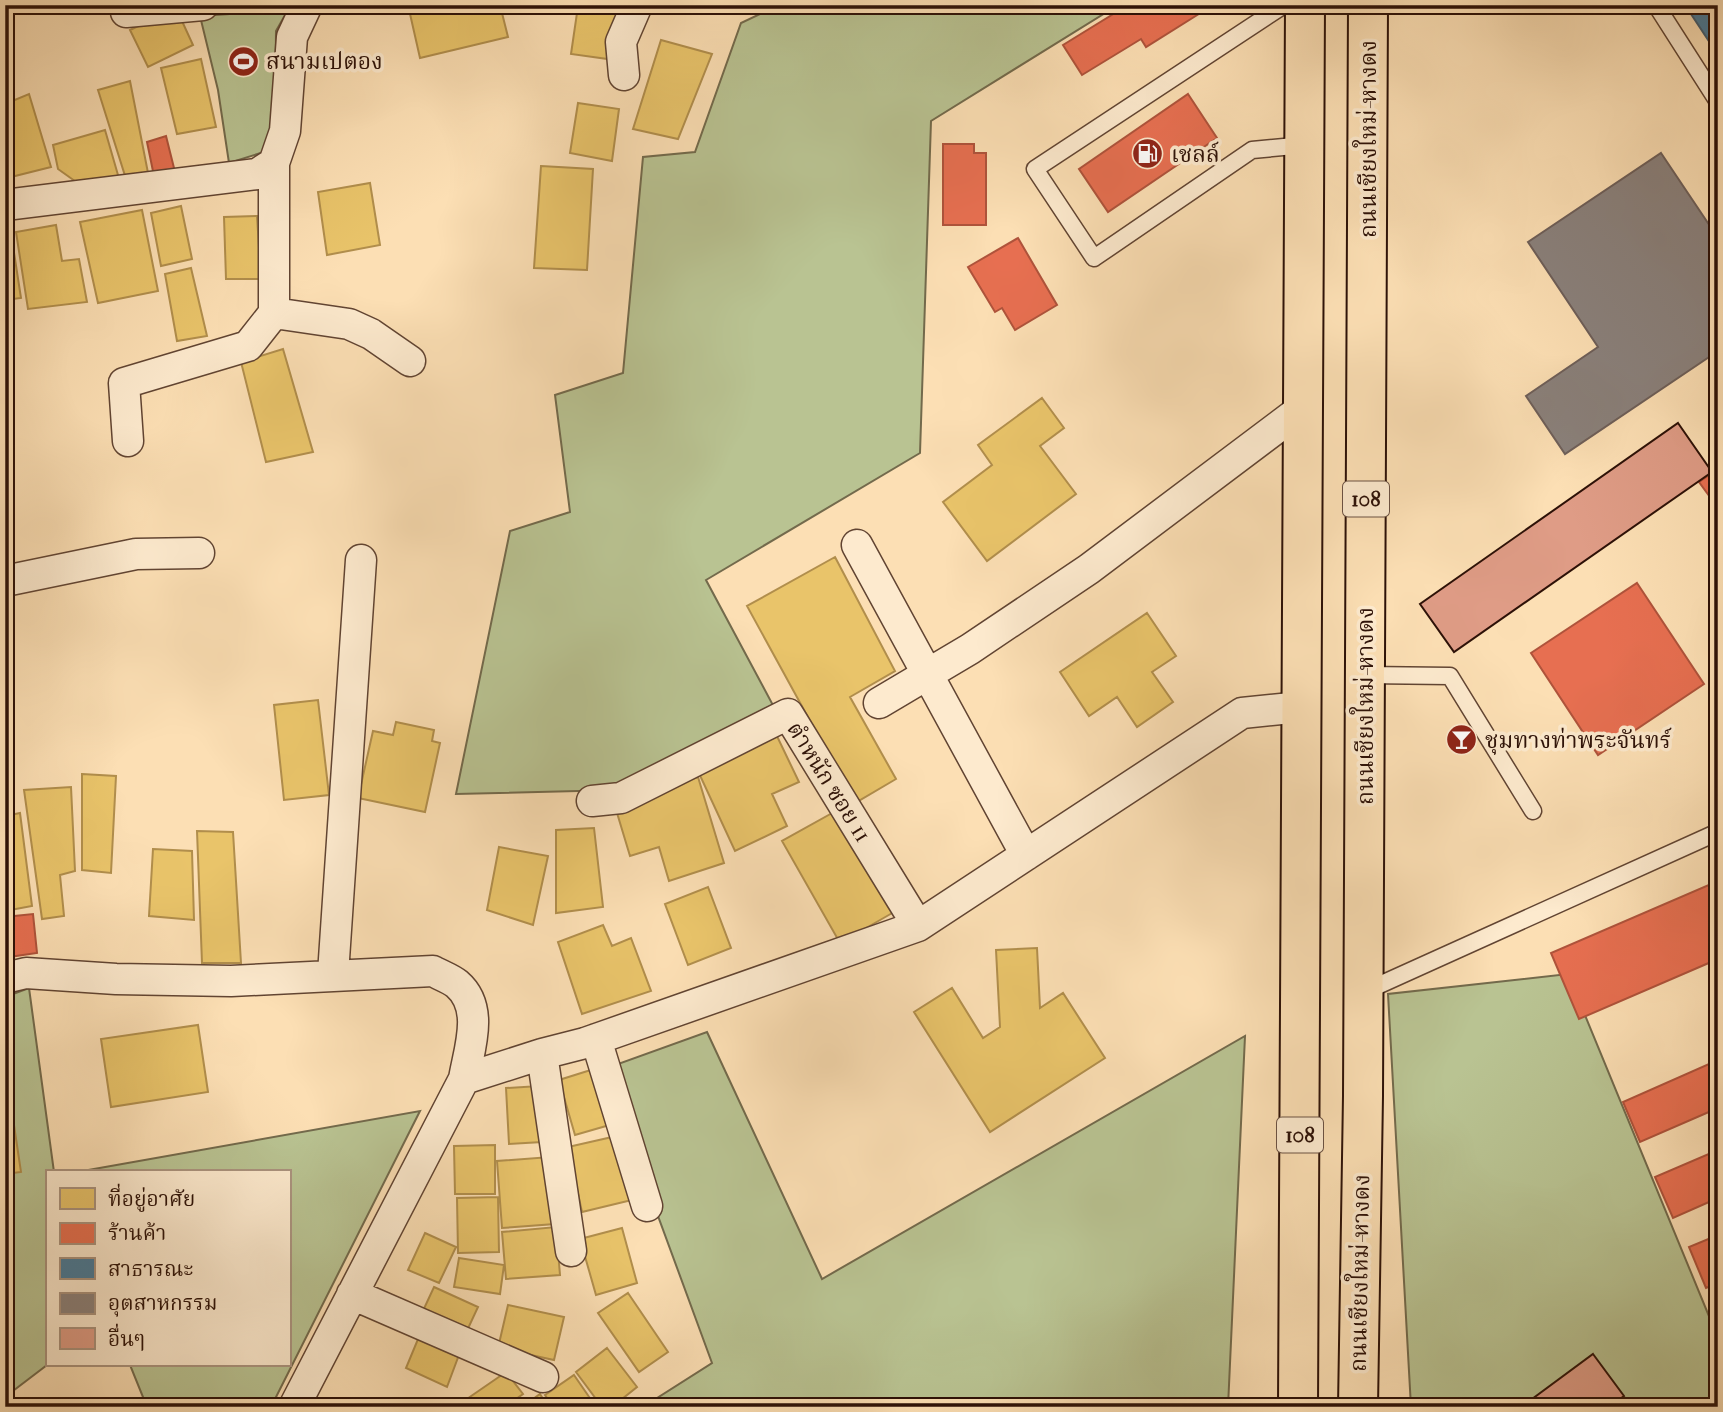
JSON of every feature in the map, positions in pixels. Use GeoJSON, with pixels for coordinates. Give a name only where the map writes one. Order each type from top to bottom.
{"type":"FeatureCollection","features":[{"type":"Feature","properties":{"kind":"main road","name":"108"},"geometry":{"type":"LineString","coordinates":[[1298,1407],[1305,5]]}},
{"type":"Feature","properties":{"kind":"main road","name":"ถนนเชียงใหม่-หางดง"},"geometry":{"type":"LineString","coordinates":[[1364,1397],[1363,992],[1368,5]]}},
{"type":"Feature","properties":{"kind":"main road"},"geometry":{"type":"LineString","coordinates":[[1275,1407],[1299,1355]]}},
{"type":"Feature","properties":{"kind":"street"},"geometry":{"type":"LineString","coordinates":[[126,12],[203,5]]}},
{"type":"Feature","properties":{"kind":"street"},"geometry":{"type":"LineString","coordinates":[[128,441],[124,383],[248,346],[274,313],[274,163],[285,131],[292,37],[307,5]]}},
{"type":"Feature","properties":{"kind":"street"},"geometry":{"type":"LineString","coordinates":[[624,75],[621,43],[637,5]]}},
{"type":"Feature","properties":{"kind":"street"},"geometry":{"type":"LineString","coordinates":[[5,205],[257,174],[274,163]]}},
{"type":"Feature","properties":{"kind":"street"},"geometry":{"type":"LineString","coordinates":[[274,313],[349,324],[371,334],[410,361]]}},
{"type":"Feature","properties":{"kind":"street"},"geometry":{"type":"LineString","coordinates":[[879,703],[970,649],[1089,569],[1303,408]]}},
{"type":"Feature","properties":{"kind":"street"},"geometry":{"type":"LineString","coordinates":[[857,545],[1026,855]]}},
{"type":"Feature","properties":{"kind":"street"},"geometry":{"type":"LineString","coordinates":[[5,581],[136,554],[199,554]]}},
{"type":"Feature","properties":{"kind":"street"},"geometry":{"type":"LineString","coordinates":[[333,974],[361,561]]}},
{"type":"Feature","properties":{"kind":"street"},"geometry":{"type":"LineString","coordinates":[[464,1079],[596,1040],[918,926],[1242,713],[1301,707]]}},
{"type":"Feature","properties":{"kind":"street","name":"ตำหนัก ซอย 11"},"geometry":{"type":"LineString","coordinates":[[592,801],[621,798],[788,714],[918,926]]}},
{"type":"Feature","properties":{"kind":"street"},"geometry":{"type":"LineString","coordinates":[[5,978],[26,973],[117,979],[231,981],[433,971],[457,984],[471,1001],[474,1024],[464,1079],[294,1407]]}},
{"type":"Feature","properties":{"kind":"street"},"geometry":{"type":"LineString","coordinates":[[596,1040],[647,1206]]}},
{"type":"Feature","properties":{"kind":"street"},"geometry":{"type":"LineString","coordinates":[[542,1054],[570,1251]]}},
{"type":"Feature","properties":{"kind":"street"},"geometry":{"type":"LineString","coordinates":[[352,1294],[543,1377]]}},
{"type":"Feature","properties":{"kind":"lane"},"geometry":{"type":"LineString","coordinates":[[1284,5],[1035,169],[1094,258],[1252,150],[1304,145]]}},
{"type":"Feature","properties":{"kind":"lane"},"geometry":{"type":"LineString","coordinates":[[1656,5],[1718,102]]}},
{"type":"Feature","properties":{"kind":"lane"},"geometry":{"type":"LineString","coordinates":[[1365,675],[1450,676],[1533,811]]}},
{"type":"Feature","properties":{"kind":"lane"},"geometry":{"type":"LineString","coordinates":[[1363,992],[1718,832]]}},
{"type":"Feature","properties":{"kind":"green space"},"geometry":{"type":"Polygon","coordinates":[[[779,5],[1118,5],[931,121],[920,453],[706,580],[775,709],[618,790],[456,794],[510,531],[570,512],[555,395],[623,373],[643,157],[695,152],[741,23],[779,5]]]}},
{"type":"Feature","properties":{"kind":"green space","name":"สนามเปตอง"},"geometry":{"type":"Polygon","coordinates":[[[288,10],[276,31],[275,128],[267,151],[229,163],[218,90],[200,16],[288,10]]]}},
{"type":"Feature","properties":{"kind":"green space"},"geometry":{"type":"Polygon","coordinates":[[[1568,974],[1718,1338],[1718,1407],[1411,1407],[1388,994],[1568,974]]]}},
{"type":"Feature","properties":{"kind":"green space"},"geometry":{"type":"Polygon","coordinates":[[[29,988],[54,1170],[46,1170],[46,1366],[5,1397],[5,997],[29,988]]]}},
{"type":"Feature","properties":{"kind":"green space"},"geometry":{"type":"Polygon","coordinates":[[[707,1032],[822,1279],[1245,1036],[1228,1407],[643,1407],[712,1363],[604,1069],[707,1032]]]}},
{"type":"Feature","properties":{"kind":"green space"},"geometry":{"type":"Polygon","coordinates":[[[420,1111],[271,1407],[147,1407],[130,1366],[290,1366],[290,1170],[88,1170],[420,1111]]]}},
{"type":"Feature","properties":{"kind":"building: ที่อยู่อาศัย"},"geometry":{"type":"Polygon","coordinates":[[[408,5],[500,5],[508,37],[420,58],[408,5]]]}},
{"type":"Feature","properties":{"kind":"building: ที่อยู่อาศัย"},"geometry":{"type":"Polygon","coordinates":[[[578,6],[622,11],[615,60],[571,54],[578,6]]]}},
{"type":"Feature","properties":{"kind":"building: ที่อยู่อาศัย"},"geometry":{"type":"Polygon","coordinates":[[[176,8],[193,45],[148,67],[130,30],[176,8]]]}},
{"type":"Feature","properties":{"kind":"building: ที่อยู่อาศัย"},"geometry":{"type":"Polygon","coordinates":[[[661,40],[712,54],[678,139],[633,129],[661,40]]]}},
{"type":"Feature","properties":{"kind":"building: ที่อยู่อาศัย"},"geometry":{"type":"Polygon","coordinates":[[[201,59],[216,127],[177,134],[161,68],[201,59]]]}},
{"type":"Feature","properties":{"kind":"building: ที่อยู่อาศัย"},"geometry":{"type":"Polygon","coordinates":[[[130,81],[149,178],[127,182],[98,90],[130,81]]]}},
{"type":"Feature","properties":{"kind":"building: ที่อยู่อาศัย"},"geometry":{"type":"Polygon","coordinates":[[[29,94],[51,167],[11,177],[5,160],[5,104],[29,94]]]}},
{"type":"Feature","properties":{"kind":"building: ที่อยู่อาศัย"},"geometry":{"type":"Polygon","coordinates":[[[578,103],[619,109],[612,161],[570,153],[578,103]]]}},
{"type":"Feature","properties":{"kind":"building: ที่อยู่อาศัย"},"geometry":{"type":"Polygon","coordinates":[[[105,130],[120,182],[86,189],[58,169],[53,145],[105,130]]]}},
{"type":"Feature","properties":{"kind":"building: ที่อยู่อาศัย"},"geometry":{"type":"Polygon","coordinates":[[[541,166],[593,169],[587,270],[534,268],[541,166]]]}},
{"type":"Feature","properties":{"kind":"building: ที่อยู่อาศัย"},"geometry":{"type":"Polygon","coordinates":[[[370,183],[380,245],[327,255],[318,192],[370,183]]]}},
{"type":"Feature","properties":{"kind":"building: ที่อยู่อาศัย"},"geometry":{"type":"Polygon","coordinates":[[[181,206],[192,259],[161,266],[151,213],[181,206]]]}},
{"type":"Feature","properties":{"kind":"building: ที่อยู่อาศัย"},"geometry":{"type":"Polygon","coordinates":[[[142,210],[158,291],[98,303],[80,222],[142,210]]]}},
{"type":"Feature","properties":{"kind":"building: ที่อยู่อาศัย"},"geometry":{"type":"Polygon","coordinates":[[[257,216],[261,279],[226,279],[224,217],[257,216]]]}},
{"type":"Feature","properties":{"kind":"building: ที่อยู่อาศัย"},"geometry":{"type":"Polygon","coordinates":[[[56,225],[62,261],[79,259],[87,302],[28,309],[16,232],[56,225]]]}},
{"type":"Feature","properties":{"kind":"building: ที่อยู่อาศัย"},"geometry":{"type":"Polygon","coordinates":[[[11,233],[21,298],[5,300],[5,234],[11,233]]]}},
{"type":"Feature","properties":{"kind":"building: ที่อยู่อาศัย"},"geometry":{"type":"Polygon","coordinates":[[[191,268],[207,336],[177,341],[165,274],[191,268]]]}},
{"type":"Feature","properties":{"kind":"building: ที่อยู่อาศัย"},"geometry":{"type":"Polygon","coordinates":[[[283,349],[313,452],[266,462],[241,362],[283,349]]]}},
{"type":"Feature","properties":{"kind":"building: ที่อยู่อาศัย"},"geometry":{"type":"Polygon","coordinates":[[[1042,398],[1064,428],[1040,446],[1076,494],[987,561],[943,502],[992,465],[978,445],[1042,398]]]}},
{"type":"Feature","properties":{"kind":"building: ที่อยู่อาศัย"},"geometry":{"type":"Polygon","coordinates":[[[835,557],[895,671],[850,697],[896,779],[855,803],[747,606],[835,557]]]}},
{"type":"Feature","properties":{"kind":"building: ที่อยู่อาศัย"},"geometry":{"type":"Polygon","coordinates":[[[1147,613],[1176,656],[1152,672],[1173,702],[1137,727],[1117,697],[1089,716],[1060,672],[1147,613]]]}},
{"type":"Feature","properties":{"kind":"building: ที่อยู่อาศัย"},"geometry":{"type":"Polygon","coordinates":[[[318,700],[329,795],[284,800],[274,705],[318,700]]]}},
{"type":"Feature","properties":{"kind":"building: ที่อยู่อาศัย"},"geometry":{"type":"Polygon","coordinates":[[[396,722],[434,730],[432,741],[440,743],[425,812],[358,798],[373,731],[393,735],[396,722]]]}},
{"type":"Feature","properties":{"kind":"building: ที่อยู่อาศัย"},"geometry":{"type":"Polygon","coordinates":[[[775,732],[799,782],[772,794],[787,826],[735,851],[697,769],[775,732]]]}},
{"type":"Feature","properties":{"kind":"building: ที่อยู่อาศัย"},"geometry":{"type":"Polygon","coordinates":[[[82,774],[116,776],[111,873],[82,870],[82,774]]]}},
{"type":"Feature","properties":{"kind":"building: ที่อยู่อาศัย"},"geometry":{"type":"Polygon","coordinates":[[[698,777],[724,863],[669,881],[659,847],[630,856],[614,803],[698,777]]]}},
{"type":"Feature","properties":{"kind":"building: ที่อยู่อาศัย"},"geometry":{"type":"Polygon","coordinates":[[[71,787],[75,871],[60,875],[64,916],[42,919],[24,790],[71,787]]]}},
{"type":"Feature","properties":{"kind":"building: ที่อยู่อาศัย"},"geometry":{"type":"Polygon","coordinates":[[[843,807],[901,908],[840,943],[782,841],[843,807]]]}},
{"type":"Feature","properties":{"kind":"building: ที่อยู่อาศัย"},"geometry":{"type":"Polygon","coordinates":[[[20,813],[32,906],[5,911],[5,816],[20,813]]]}},
{"type":"Feature","properties":{"kind":"building: ที่อยู่อาศัย"},"geometry":{"type":"Polygon","coordinates":[[[594,828],[603,907],[556,913],[556,830],[594,828]]]}},
{"type":"Feature","properties":{"kind":"building: ที่อยู่อาศัย"},"geometry":{"type":"Polygon","coordinates":[[[197,831],[233,832],[241,963],[202,963],[197,831]]]}},
{"type":"Feature","properties":{"kind":"building: ที่อยู่อาศัย"},"geometry":{"type":"Polygon","coordinates":[[[499,847],[548,856],[533,925],[487,910],[499,847]]]}},
{"type":"Feature","properties":{"kind":"building: ที่อยู่อาศัย"},"geometry":{"type":"Polygon","coordinates":[[[153,849],[192,851],[194,920],[149,916],[153,849]]]}},
{"type":"Feature","properties":{"kind":"building: ที่อยู่อาศัย"},"geometry":{"type":"Polygon","coordinates":[[[708,887],[731,948],[688,965],[665,904],[708,887]]]}},
{"type":"Feature","properties":{"kind":"building: ที่อยู่อาศัย"},"geometry":{"type":"Polygon","coordinates":[[[603,925],[612,946],[631,938],[651,991],[582,1014],[558,942],[603,925]]]}},
{"type":"Feature","properties":{"kind":"building: ที่อยู่อาศัย"},"geometry":{"type":"Polygon","coordinates":[[[1037,948],[1040,1008],[1063,993],[1105,1058],[990,1132],[914,1012],[952,988],[983,1038],[1000,1027],[996,950],[1037,948]]]}},
{"type":"Feature","properties":{"kind":"building: ที่อยู่อาศัย"},"geometry":{"type":"Polygon","coordinates":[[[198,1025],[208,1092],[111,1107],[101,1039],[198,1025]]]}},
{"type":"Feature","properties":{"kind":"building: ที่อยู่อาศัย"},"geometry":{"type":"Polygon","coordinates":[[[5,1065],[21,1172],[5,1174],[5,1065]]]}},
{"type":"Feature","properties":{"kind":"building: ที่อยู่อาศัย"},"geometry":{"type":"Polygon","coordinates":[[[597,1068],[613,1124],[575,1135],[559,1080],[597,1068]]]}},
{"type":"Feature","properties":{"kind":"building: ที่อยู่อาศัย"},"geometry":{"type":"Polygon","coordinates":[[[539,1086],[542,1142],[509,1144],[506,1088],[539,1086]]]}},
{"type":"Feature","properties":{"kind":"building: ที่อยู่อาศัย"},"geometry":{"type":"Polygon","coordinates":[[[621,1135],[636,1199],[582,1212],[568,1147],[621,1135]]]}},
{"type":"Feature","properties":{"kind":"building: ที่อยู่อาศัย"},"geometry":{"type":"Polygon","coordinates":[[[495,1145],[495,1194],[455,1194],[454,1146],[495,1145]]]}},
{"type":"Feature","properties":{"kind":"building: ที่อยู่อาศัย"},"geometry":{"type":"Polygon","coordinates":[[[550,1157],[555,1224],[502,1228],[497,1161],[550,1157]]]}},
{"type":"Feature","properties":{"kind":"building: ที่อยู่อาศัย"},"geometry":{"type":"Polygon","coordinates":[[[498,1197],[499,1252],[458,1253],[457,1198],[498,1197]]]}},
{"type":"Feature","properties":{"kind":"building: ที่อยู่อาศัย"},"geometry":{"type":"Polygon","coordinates":[[[556,1227],[560,1275],[506,1279],[502,1232],[556,1227]]]}},
{"type":"Feature","properties":{"kind":"building: ที่อยู่อาศัย"},"geometry":{"type":"Polygon","coordinates":[[[622,1228],[637,1283],[596,1295],[580,1239],[622,1228]]]}},
{"type":"Feature","properties":{"kind":"building: ที่อยู่อาศัย"},"geometry":{"type":"Polygon","coordinates":[[[425,1233],[456,1247],[439,1283],[408,1270],[425,1233]]]}},
{"type":"Feature","properties":{"kind":"building: ที่อยู่อาศัย"},"geometry":{"type":"Polygon","coordinates":[[[459,1258],[504,1265],[500,1294],[454,1287],[459,1258]]]}},
{"type":"Feature","properties":{"kind":"building: ที่อยู่อาศัย"},"geometry":{"type":"Polygon","coordinates":[[[434,1287],[478,1307],[465,1335],[421,1315],[434,1287]]]}},
{"type":"Feature","properties":{"kind":"building: ที่อยู่อาศัย"},"geometry":{"type":"Polygon","coordinates":[[[628,1293],[668,1352],[639,1372],[598,1313],[628,1293]]]}},
{"type":"Feature","properties":{"kind":"building: ที่อยู่อาศัย"},"geometry":{"type":"Polygon","coordinates":[[[508,1305],[564,1317],[554,1360],[498,1348],[508,1305]]]}},
{"type":"Feature","properties":{"kind":"building: ที่อยู่อาศัย"},"geometry":{"type":"Polygon","coordinates":[[[423,1327],[463,1344],[447,1387],[406,1368],[423,1327]]]}},
{"type":"Feature","properties":{"kind":"building: ที่อยู่อาศัย"},"geometry":{"type":"Polygon","coordinates":[[[607,1348],[637,1387],[612,1407],[602,1407],[576,1372],[607,1348]]]}},
{"type":"Feature","properties":{"kind":"building: ที่อยู่อาศัย"},"geometry":{"type":"Polygon","coordinates":[[[506,1372],[523,1394],[505,1407],[468,1407],[464,1401],[506,1372]]]}},
{"type":"Feature","properties":{"kind":"building: ที่อยู่อาศัย"},"geometry":{"type":"Polygon","coordinates":[[[574,1375],[596,1407],[553,1407],[545,1395],[574,1375]]]}},
{"type":"Feature","properties":{"kind":"building: ที่อยู่อาศัย"},"geometry":{"type":"Polygon","coordinates":[[[540,1394],[548,1407],[522,1407],[540,1394]]]}},
{"type":"Feature","properties":{"kind":"building: ร้านค้า"},"geometry":{"type":"Polygon","coordinates":[[[1128,5],[1210,7],[1146,47],[1141,39],[1082,75],[1063,45],[1128,5]]]}},
{"type":"Feature","properties":{"kind":"building: ร้านค้า","name":"เชลล์"},"geometry":{"type":"Polygon","coordinates":[[[1188,94],[1217,138],[1108,212],[1079,169],[1188,94]]]}},
{"type":"Feature","properties":{"kind":"building: ร้านค้า"},"geometry":{"type":"Polygon","coordinates":[[[166,136],[175,172],[154,176],[147,142],[166,136]]]}},
{"type":"Feature","properties":{"kind":"building: ร้านค้า"},"geometry":{"type":"Polygon","coordinates":[[[943,144],[974,144],[974,153],[986,153],[986,225],[943,225],[943,144]]]}},
{"type":"Feature","properties":{"kind":"building: ร้านค้า"},"geometry":{"type":"Polygon","coordinates":[[[1018,238],[1057,305],[1015,330],[1002,308],[995,312],[968,267],[1018,238]]]}},
{"type":"Feature","properties":{"kind":"building: ร้านค้า"},"geometry":{"type":"Polygon","coordinates":[[[1718,469],[1718,508],[1699,482],[1718,469]]]}},
{"type":"Feature","properties":{"kind":"building: ร้านค้า"},"geometry":{"type":"Polygon","coordinates":[[[1637,583],[1704,684],[1598,755],[1531,653],[1637,583]]]}},
{"type":"Feature","properties":{"kind":"building: ร้านค้า"},"geometry":{"type":"Polygon","coordinates":[[[1718,881],[1718,959],[1579,1019],[1551,953],[1718,881]]]}},
{"type":"Feature","properties":{"kind":"building: ร้านค้า"},"geometry":{"type":"Polygon","coordinates":[[[33,914],[37,953],[9,957],[5,917],[33,914]]]}},
{"type":"Feature","properties":{"kind":"building: ร้านค้า"},"geometry":{"type":"Polygon","coordinates":[[[1718,1060],[1718,1108],[1640,1142],[1623,1102],[1718,1060]]]}},
{"type":"Feature","properties":{"kind":"building: ร้านค้า"},"geometry":{"type":"Polygon","coordinates":[[[1718,1150],[1718,1198],[1673,1218],[1655,1177],[1718,1150]]]}},
{"type":"Feature","properties":{"kind":"building: ร้านค้า"},"geometry":{"type":"Polygon","coordinates":[[[1718,1235],[1718,1283],[1706,1288],[1689,1247],[1718,1235]]]}},
{"type":"Feature","properties":{"kind":"building: สาธารณะ"},"geometry":{"type":"Polygon","coordinates":[[[1704,5],[1718,5],[1718,55],[1691,14],[1704,5]]]}},
{"type":"Feature","properties":{"kind":"building: อุตสาหกรรม"},"geometry":{"type":"Polygon","coordinates":[[[1661,153],[1718,238],[1718,351],[1565,454],[1526,396],[1598,347],[1528,242],[1661,153]]]}},
{"type":"Feature","properties":{"kind":"building: อื่นๆ"},"geometry":{"type":"Polygon","coordinates":[[[1678,423],[1712,472],[1454,652],[1420,604],[1678,423]]]}},
{"type":"Feature","properties":{"kind":"building: อื่นๆ"},"geometry":{"type":"Polygon","coordinates":[[[1593,1354],[1624,1396],[1609,1407],[1531,1407],[1528,1402],[1593,1354]]]}},
{"type":"Feature","properties":{"kind":"place","name":"สนามเปตอง"},"geometry":{"type":"Point","coordinates":[243,61]}},
{"type":"Feature","properties":{"kind":"place","name":"เชลล์"},"geometry":{"type":"Point","coordinates":[1148,154]}},
{"type":"Feature","properties":{"kind":"place","name":"ชุมทางท่าพระจันทร์"},"geometry":{"type":"Point","coordinates":[1462,740]}}]}
